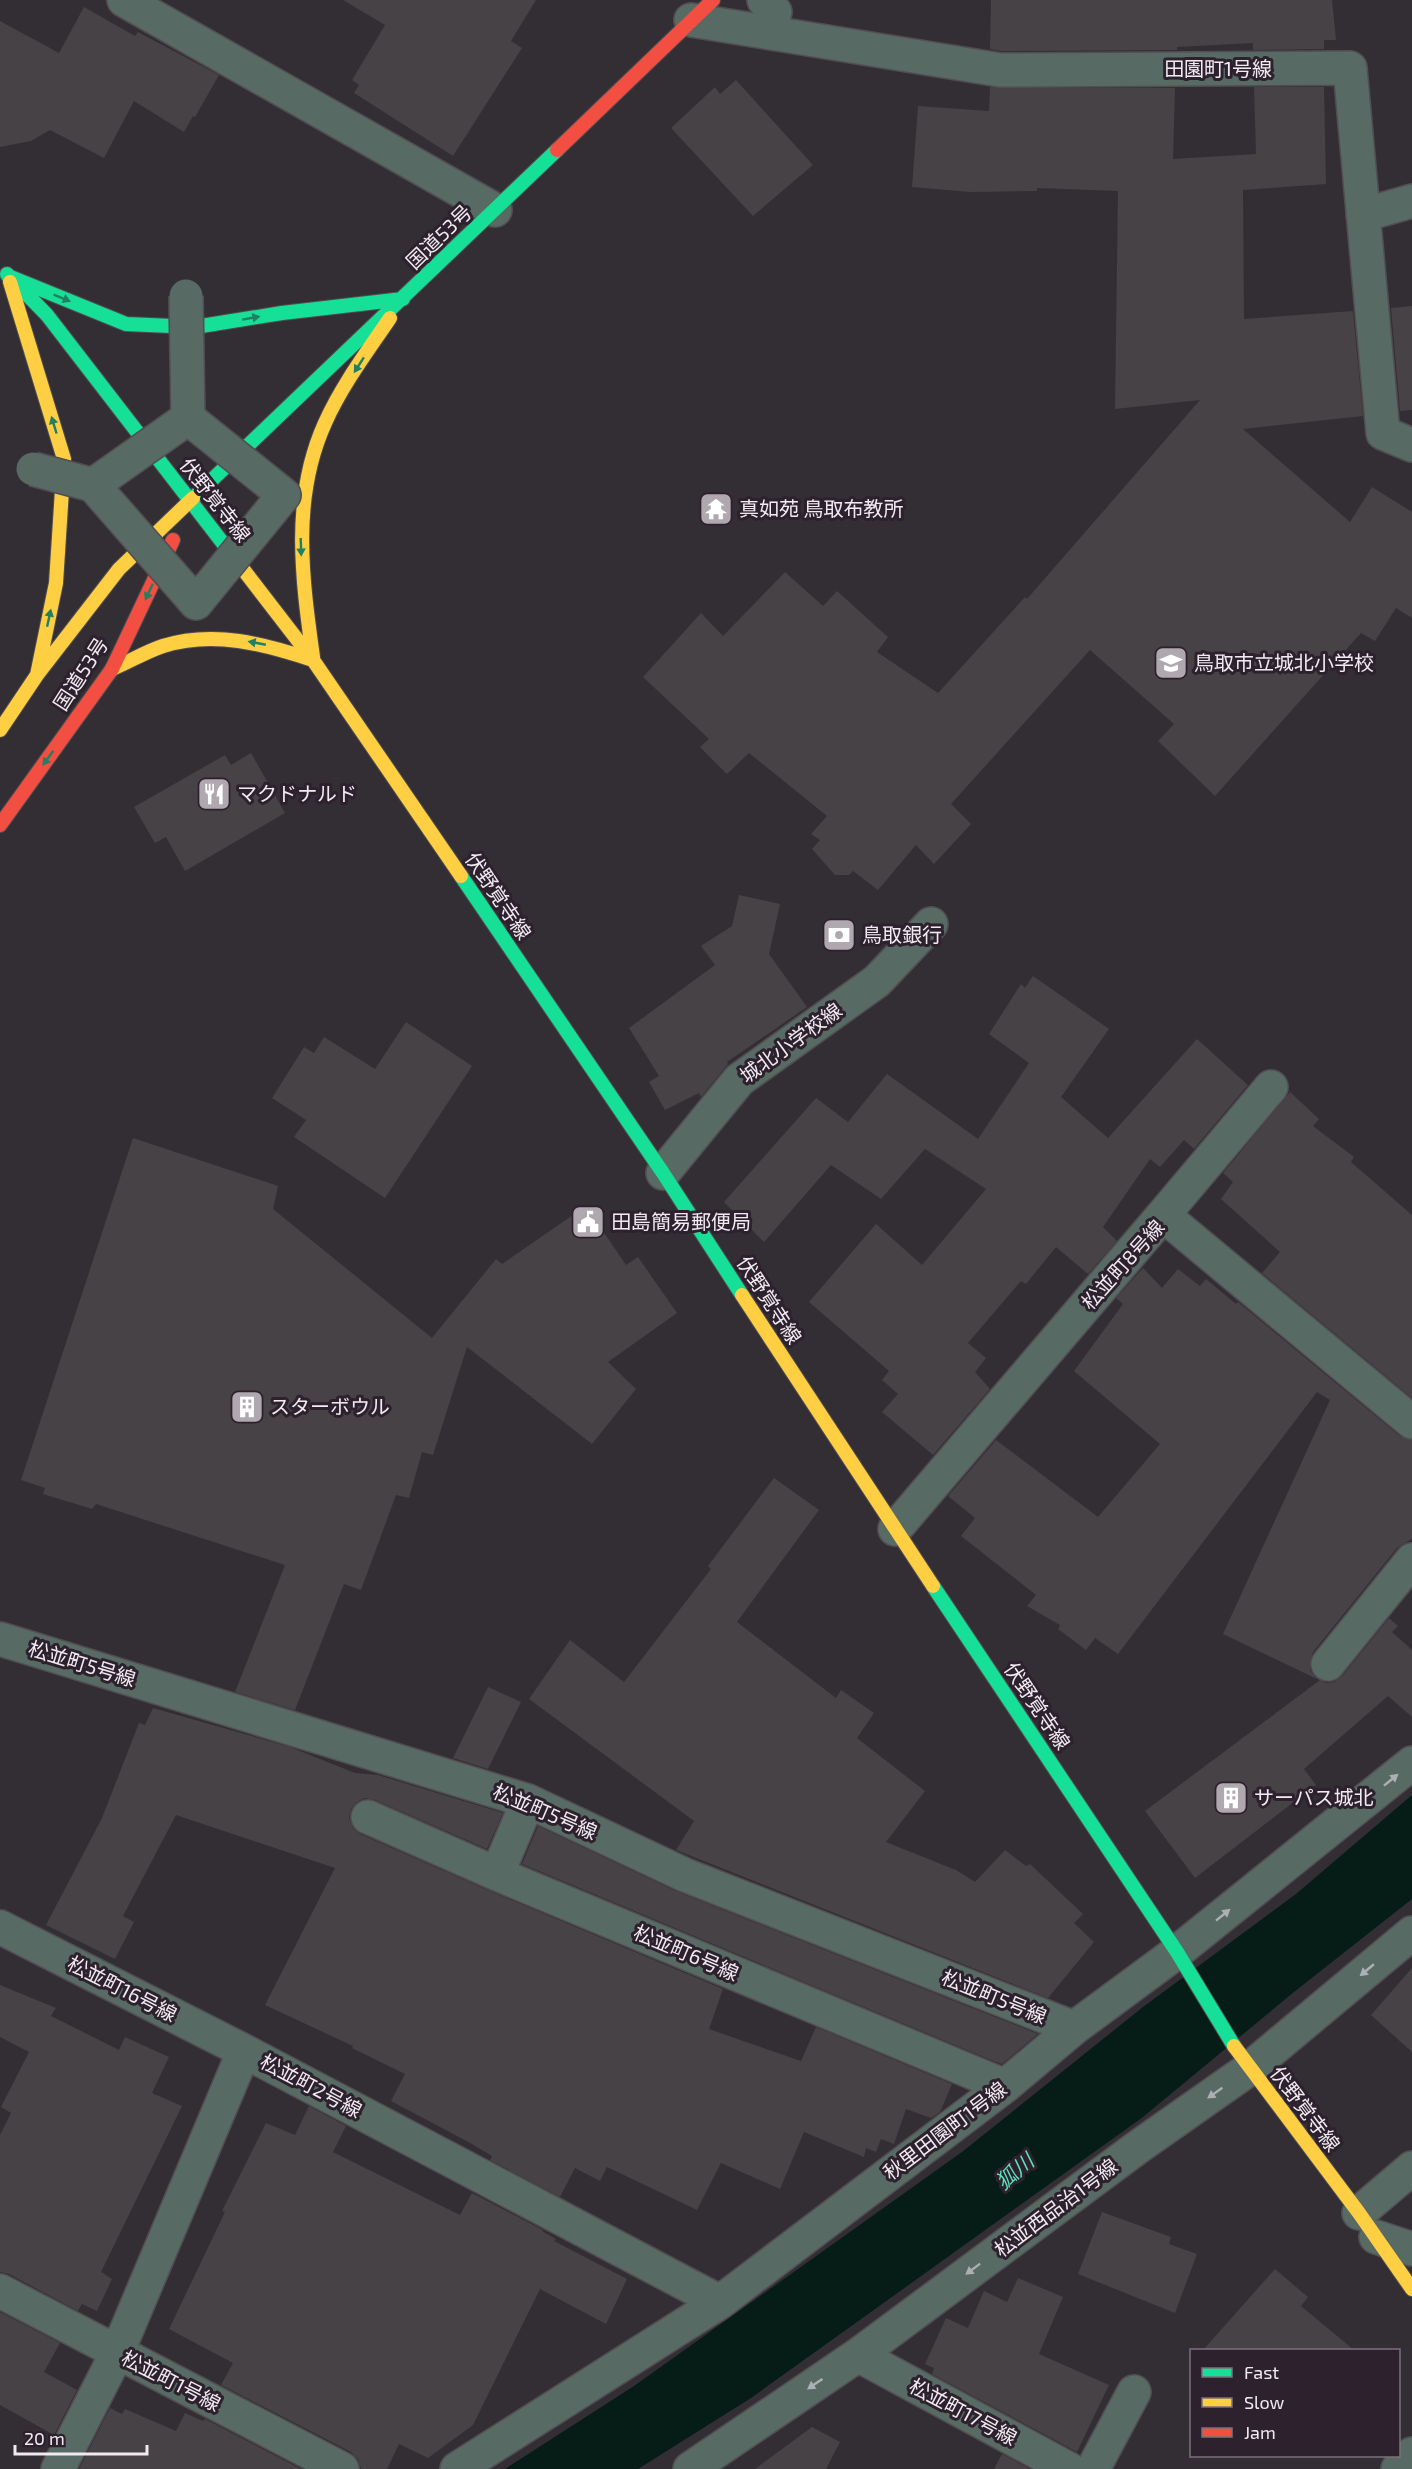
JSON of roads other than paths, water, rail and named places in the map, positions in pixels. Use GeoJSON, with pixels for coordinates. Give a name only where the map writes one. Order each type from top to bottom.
{"type":"FeatureCollection","features":[{"type":"Feature","properties":{"kind":"main road","name":"国道53号"},"geometry":{"type":"LineString","coordinates":[[0,730],[37,675],[119,569],[702,10]]}},
{"type":"Feature","properties":{"kind":"main road"},"geometry":{"type":"LineString","coordinates":[[4,271],[126,324],[195,327],[282,313],[403,299]]}},
{"type":"Feature","properties":{"kind":"main road"},"geometry":{"type":"LineString","coordinates":[[4,271],[64,459],[56,583],[37,675]]}},
{"type":"Feature","properties":{"kind":"main road","name":"伏野覚寺線"},"geometry":{"type":"LineString","coordinates":[[4,271],[46,315],[313,660],[663,1173],[895,1529],[1180,1957],[1243,2059],[1368,2225],[1412,2289]]}},
{"type":"Feature","properties":{"kind":"main road"},"geometry":{"type":"LineString","coordinates":[[112,669],[160,647],[202,639],[247,641],[272,646],[313,660],[300,526],[306,475],[314,448],[339,397],[403,299]]}},
{"type":"Feature","properties":{"kind":"main road","name":"国道53号"},"geometry":{"type":"LineString","coordinates":[[0,825],[112,669],[192,501]]}},
{"type":"Feature","properties":{"kind":"street"},"geometry":{"type":"LineString","coordinates":[[124,0],[495,210]]}},
{"type":"Feature","properties":{"kind":"street","name":"田園町1号線"},"geometry":{"type":"LineString","coordinates":[[702,10],[999,70],[1350,68],[1383,433],[1412,445]]}},
{"type":"Feature","properties":{"kind":"street"},"geometry":{"type":"LineString","coordinates":[[1363,215],[1412,201]]}},
{"type":"Feature","properties":{"kind":"street"},"geometry":{"type":"LineString","coordinates":[[186,296],[188,418]]}},
{"type":"Feature","properties":{"kind":"street"},"geometry":{"type":"LineString","coordinates":[[33,469],[93,485],[196,603],[284,495],[188,418]]}},
{"type":"Feature","properties":{"kind":"street"},"geometry":{"type":"LineString","coordinates":[[93,485],[188,418]]}},
{"type":"Feature","properties":{"kind":"street","name":"城北小学校線"},"geometry":{"type":"LineString","coordinates":[[663,1173],[739,1080],[877,981],[931,924]]}},
{"type":"Feature","properties":{"kind":"street"},"geometry":{"type":"LineString","coordinates":[[1163,1215],[1271,1087]]}},
{"type":"Feature","properties":{"kind":"street","name":"松並町8号線"},"geometry":{"type":"LineString","coordinates":[[895,1529],[1163,1215],[1412,1422]]}},
{"type":"Feature","properties":{"kind":"street"},"geometry":{"type":"LineString","coordinates":[[1328,1664],[1412,1560]]}},
{"type":"Feature","properties":{"kind":"street","name":"松並町5号線"},"geometry":{"type":"LineString","coordinates":[[0,1639],[528,1801],[685,1875],[1074,2028]]}},
{"type":"Feature","properties":{"kind":"street","name":"秋里田園町1号線"},"geometry":{"type":"LineString","coordinates":[[457,2469],[720,2302],[1005,2086],[1074,2028],[1180,1957],[1412,1763]]}},
{"type":"Feature","properties":{"kind":"street"},"geometry":{"type":"LineString","coordinates":[[497,1874],[528,1801]]}},
{"type":"Feature","properties":{"kind":"street","name":"松並町6号線"},"geometry":{"type":"LineString","coordinates":[[368,1817],[497,1874],[1005,2086]]}},
{"type":"Feature","properties":{"kind":"street","name":"松並町16号線"},"geometry":{"type":"LineString","coordinates":[[0,1927],[244,2051]]}},
{"type":"Feature","properties":{"kind":"street","name":"松並西品治1号線"},"geometry":{"type":"LineString","coordinates":[[690,2469],[858,2355],[1129,2154],[1243,2059],[1412,1933]]}},
{"type":"Feature","properties":{"kind":"street","name":"松並町2号線"},"geometry":{"type":"LineString","coordinates":[[58,2469],[117,2353],[244,2051],[720,2302]]}},
{"type":"Feature","properties":{"kind":"street"},"geometry":{"type":"LineString","coordinates":[[1412,2168],[1368,2225],[1412,2249]]}},
{"type":"Feature","properties":{"kind":"street","name":"松並町1号線"},"geometry":{"type":"LineString","coordinates":[[0,2291],[342,2469]]}},
{"type":"Feature","properties":{"kind":"street","name":"松並町17号線"},"geometry":{"type":"LineString","coordinates":[[858,2355],[1069,2469]]}},
{"type":"Feature","properties":{"kind":"street"},"geometry":{"type":"LineString","coordinates":[[1093,2469],[1134,2391]]}},
{"type":"Feature","properties":{"kind":"street"},"geometry":{"type":"LineString","coordinates":[[1398,2469],[1412,2454]]}},
{"type":"Feature","properties":{"kind":"water","name":"狐川"},"geometry":{"type":"Polygon","coordinates":[[[1412,1795],[1412,1899],[1294,1992],[1143,2117],[751,2398],[638,2469],[505,2469],[634,2386],[962,2152],[1143,2007],[1296,1894],[1412,1795]]]}},
{"type":"Feature","properties":{"kind":"place","name":"真如苑 鳥取布教所"},"geometry":{"type":"Point","coordinates":[716,509]}},
{"type":"Feature","properties":{"kind":"place","name":"鳥取市立城北小学校"},"geometry":{"type":"Point","coordinates":[1171,663]}},
{"type":"Feature","properties":{"kind":"place","name":"マクドナルド"},"geometry":{"type":"Point","coordinates":[214,794]}},
{"type":"Feature","properties":{"kind":"place","name":"鳥取銀行"},"geometry":{"type":"Point","coordinates":[839,935]}},
{"type":"Feature","properties":{"kind":"place","name":"田島簡易郵便局"},"geometry":{"type":"Point","coordinates":[588,1222]}},
{"type":"Feature","properties":{"kind":"place","name":"スターボウル"},"geometry":{"type":"Point","coordinates":[247,1407]}},
{"type":"Feature","properties":{"kind":"place","name":"サーパス城北"},"geometry":{"type":"Point","coordinates":[1231,1798]}}]}
